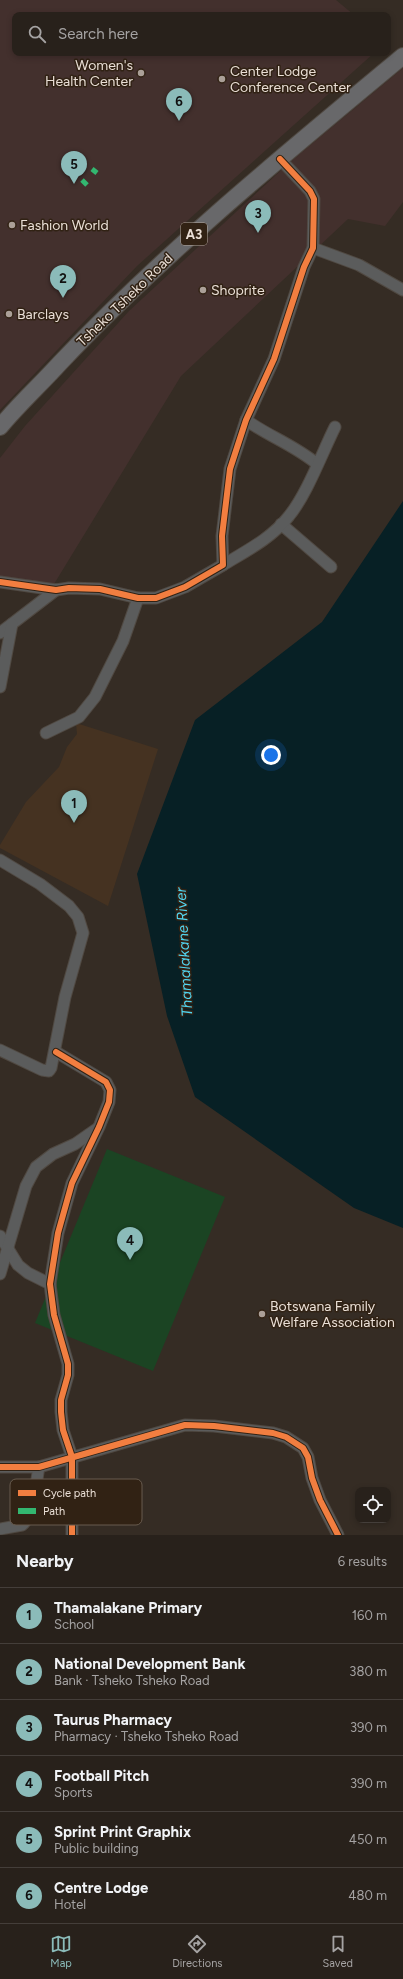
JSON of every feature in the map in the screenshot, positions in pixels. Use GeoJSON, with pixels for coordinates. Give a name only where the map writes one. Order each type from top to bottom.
{"type":"FeatureCollection","features":[{"type":"Feature","properties":{"kind":"highway","name":"Tsheko Tsheko Road"},"geometry":{"type":"LineString","coordinates":[[0,427],[95,327],[135,288],[280,160],[403,56]]}},
{"type":"Feature","properties":{"kind":"street"},"geometry":{"type":"LineString","coordinates":[[223,565],[222,536],[226,491],[230,469],[246,420],[274,359],[304,267],[313,248],[314,199],[310,191],[280,160]]}},
{"type":"Feature","properties":{"kind":"street"},"geometry":{"type":"LineString","coordinates":[[313,248],[359,265],[403,290]]}},
{"type":"Feature","properties":{"kind":"street"},"geometry":{"type":"LineString","coordinates":[[246,420],[303,453],[317,464]]}},
{"type":"Feature","properties":{"kind":"street"},"geometry":{"type":"LineString","coordinates":[[0,582],[56,590],[74,588],[100,589],[138,598],[156,598],[168,595],[201,579],[244,554],[282,524],[296,506],[335,426]]}},
{"type":"Feature","properties":{"kind":"street"},"geometry":{"type":"LineString","coordinates":[[282,524],[331,566]]}},
{"type":"Feature","properties":{"kind":"street"},"geometry":{"type":"LineString","coordinates":[[0,633],[56,590]]}},
{"type":"Feature","properties":{"kind":"street"},"geometry":{"type":"LineString","coordinates":[[46,733],[79,717],[95,697],[123,641],[138,598]]}},
{"type":"Feature","properties":{"kind":"street"},"geometry":{"type":"LineString","coordinates":[[0,687],[12,624]]}},
{"type":"Feature","properties":{"kind":"street"},"geometry":{"type":"LineString","coordinates":[[0,860],[40,884],[75,911],[83,933],[65,997],[56,1052],[51,1068],[46,1071],[0,1050]]}},
{"type":"Feature","properties":{"kind":"street"},"geometry":{"type":"LineString","coordinates":[[56,1052],[106,1082],[110,1090],[108,1102],[99,1127],[72,1183],[58,1233],[50,1284],[54,1315],[68,1364],[68,1375],[61,1400],[61,1412],[63,1430],[72,1457],[72,1479]]}},
{"type":"Feature","properties":{"kind":"street"},"geometry":{"type":"LineString","coordinates":[[0,1274],[7,1246],[26,1186],[36,1167],[53,1154],[75,1144],[99,1127]]}},
{"type":"Feature","properties":{"kind":"street"},"geometry":{"type":"LineString","coordinates":[[0,1236],[18,1265],[28,1273],[50,1284]]}},
{"type":"Feature","properties":{"kind":"street"},"geometry":{"type":"LineString","coordinates":[[0,1467],[39,1467],[185,1425],[257,1430],[286,1436],[303,1448],[308,1456],[312,1478],[320,1500],[338,1535]]}},
{"type":"Feature","properties":{"kind":"street"},"geometry":{"type":"LineString","coordinates":[[37,1479],[39,1467]]}},
{"type":"Feature","properties":{"kind":"street"},"geometry":{"type":"LineString","coordinates":[[0,1529],[23,1525]]}},
{"type":"Feature","properties":{"kind":"shaded area"},"geometry":{"type":"Polygon","coordinates":[[[0,0],[336,0],[350,12],[12,12],[12,56],[371,56],[137,266],[0,410],[0,0]]]}},
{"type":"Feature","properties":{"kind":"shaded area"},"geometry":{"type":"Polygon","coordinates":[[[403,68],[403,202],[385,226],[348,219],[181,376],[51,589],[0,581],[0,458],[25,426],[129,311],[290,162],[403,68]]]}},
{"type":"Feature","properties":{"kind":"shaded area"},"geometry":{"type":"Polygon","coordinates":[[[76,723],[158,749],[108,906],[0,848],[0,845],[26,802],[59,767],[67,747],[77,734],[76,723]]]}},
{"type":"Feature","properties":{"kind":"green space"},"geometry":{"type":"Polygon","coordinates":[[[107,1149],[225,1197],[153,1371],[35,1323],[107,1149]]]}},
{"type":"Feature","properties":{"kind":"water","name":"Thamalakane River"},"geometry":{"type":"Polygon","coordinates":[[[403,501],[403,1228],[354,1208],[195,1097],[167,1016],[137,874],[195,720],[322,622],[403,501]]]}},
{"type":"Feature","properties":{"kind":"marked path"},"geometry":{"type":"LineString","coordinates":[[92,169],[97,173]]}},
{"type":"Feature","properties":{"kind":"marked path"},"geometry":{"type":"LineString","coordinates":[[82,180],[87,185]]}},
{"type":"Feature","properties":{"kind":"cycle path"},"geometry":{"type":"LineString","coordinates":[[0,582],[56,590],[69,588],[100,589],[138,598],[156,598],[185,587],[223,565],[222,536],[230,469],[246,420],[274,359],[304,267],[313,248],[314,199],[310,191],[280,159]]}},
{"type":"Feature","properties":{"kind":"cycle path"},"geometry":{"type":"LineString","coordinates":[[56,1052],[106,1082],[110,1090],[109,1102],[99,1127],[72,1183],[58,1233],[50,1284],[54,1315],[68,1364],[68,1375],[61,1400],[61,1412],[63,1430],[72,1457],[72,1479]]}},
{"type":"Feature","properties":{"kind":"cycle path"},"geometry":{"type":"LineString","coordinates":[[0,1467],[39,1467],[185,1425],[214,1426],[273,1433],[286,1437],[303,1448],[308,1457],[312,1478],[320,1500],[338,1535]]}},
{"type":"Feature","properties":{"kind":"cycle path"},"geometry":{"type":"LineString","coordinates":[[72,1525],[72,1535]]}},
{"type":"Feature","properties":{"kind":"place","name":"Women's Health Center"},"geometry":{"type":"Point","coordinates":[141,73]}},
{"type":"Feature","properties":{"kind":"place","name":"Center Lodge Conference Center"},"geometry":{"type":"Point","coordinates":[222,79]}},
{"type":"Feature","properties":{"kind":"place","name":"Centre Lodge"},"geometry":{"type":"Point","coordinates":[179,121]}},
{"type":"Feature","properties":{"kind":"place","name":"Sprint Print Graphix"},"geometry":{"type":"Point","coordinates":[74,184]}},
{"type":"Feature","properties":{"kind":"place","name":"Fashion World"},"geometry":{"type":"Point","coordinates":[12,225]}},
{"type":"Feature","properties":{"kind":"place","name":"Taurus Pharmacy"},"geometry":{"type":"Point","coordinates":[258,233]}},
{"type":"Feature","properties":{"kind":"place","name":"Shoprite"},"geometry":{"type":"Point","coordinates":[203,290]}},
{"type":"Feature","properties":{"kind":"place","name":"National Development Bank"},"geometry":{"type":"Point","coordinates":[63,298]}},
{"type":"Feature","properties":{"kind":"place","name":"Barclays"},"geometry":{"type":"Point","coordinates":[9,314]}},
{"type":"Feature","properties":{"kind":"place","name":"Thamalakane Primary"},"geometry":{"type":"Point","coordinates":[74,823]}},
{"type":"Feature","properties":{"kind":"place","name":"Football Pitch"},"geometry":{"type":"Point","coordinates":[130,1260]}},
{"type":"Feature","properties":{"kind":"place","name":"Botswana Family Welfare Association"},"geometry":{"type":"Point","coordinates":[262,1314]}}]}
